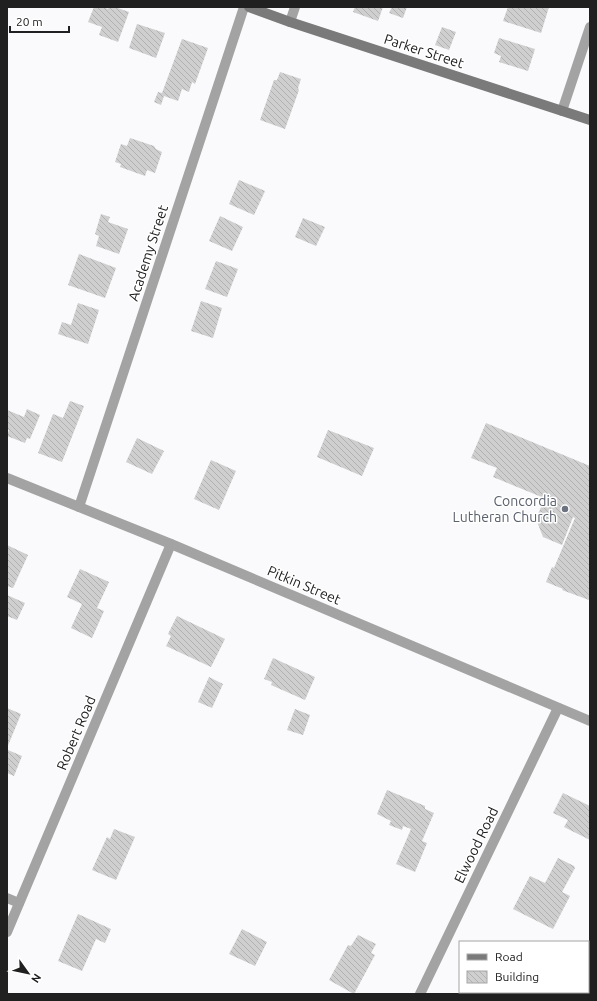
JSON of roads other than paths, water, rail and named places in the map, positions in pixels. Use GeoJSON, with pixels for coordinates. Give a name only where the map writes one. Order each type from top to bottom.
{"type":"FeatureCollection","features":[{"type":"Feature","properties":{"kind":"street","name":"Academy Street"},"geometry":{"type":"LineString","coordinates":[[79,507],[244,7]]}},
{"type":"Feature","properties":{"kind":"street","name":"Parker Street"},"geometry":{"type":"LineString","coordinates":[[249,7],[290,22],[590,120]]}},
{"type":"Feature","properties":{"kind":"street"},"geometry":{"type":"LineString","coordinates":[[290,22],[295,7]]}},
{"type":"Feature","properties":{"kind":"street"},"geometry":{"type":"LineString","coordinates":[[562,111],[590,27]]}},
{"type":"Feature","properties":{"kind":"street","name":"Pitkin Street"},"geometry":{"type":"LineString","coordinates":[[7,478],[171,544],[590,721]]}},
{"type":"Feature","properties":{"kind":"street","name":"Robert Road"},"geometry":{"type":"LineString","coordinates":[[7,932],[171,544]]}},
{"type":"Feature","properties":{"kind":"street","name":"Elwood Road"},"geometry":{"type":"LineString","coordinates":[[420,994],[558,708]]}},
{"type":"Feature","properties":{"kind":"street"},"geometry":{"type":"LineString","coordinates":[[7,898],[19,903]]}},
{"type":"Feature","properties":{"kind":"place","name":"Concordia Lutheran Church"},"geometry":{"type":"Point","coordinates":[565,509]}}]}
